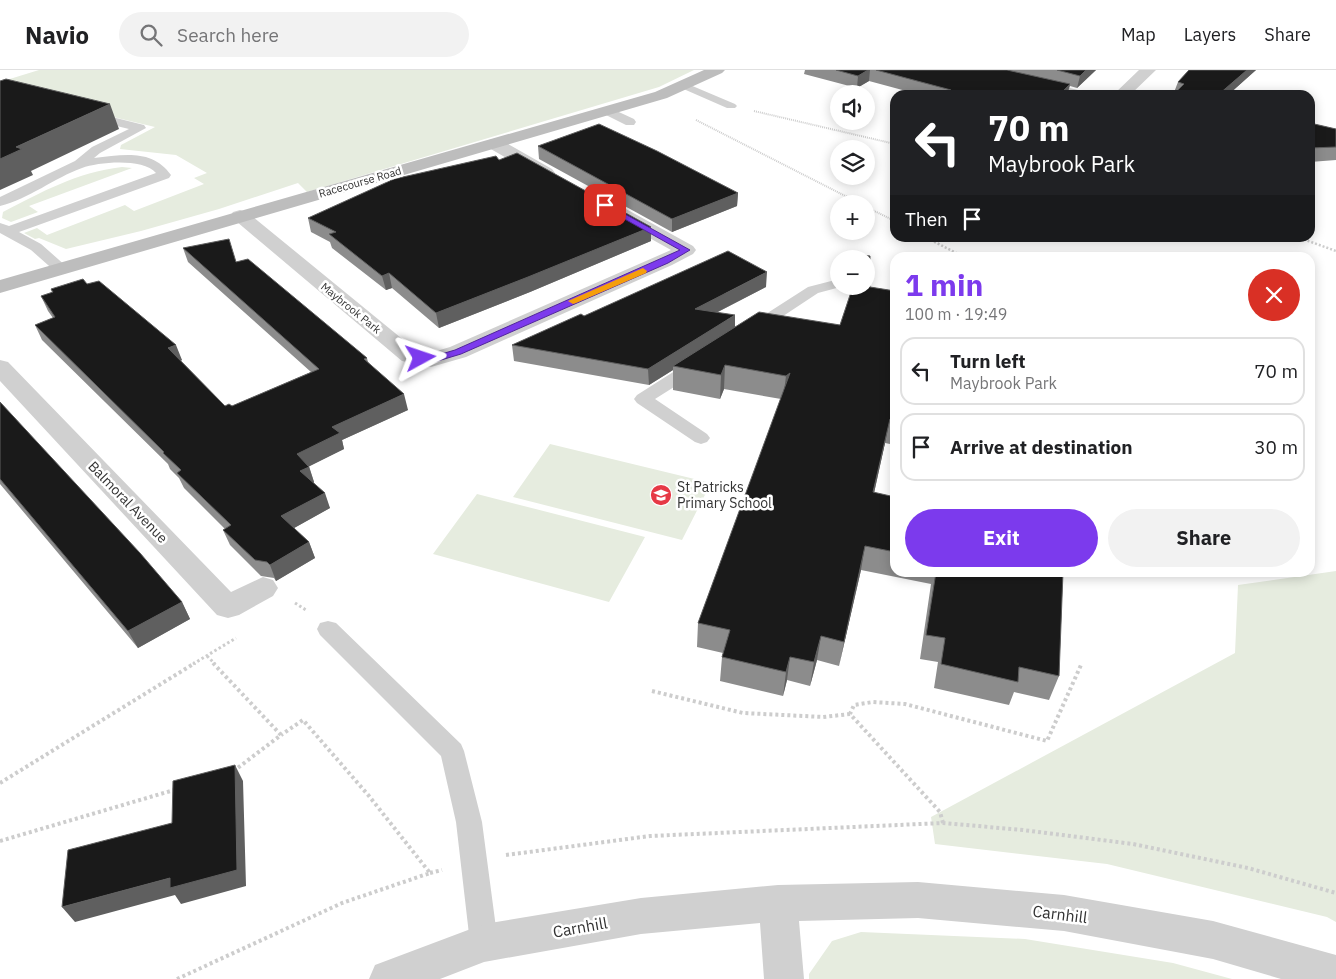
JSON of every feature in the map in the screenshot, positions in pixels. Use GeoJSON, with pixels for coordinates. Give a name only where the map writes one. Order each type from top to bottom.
{"type":"FeatureCollection","features":[{"type":"Feature","properties":{"kind":"main road","name":"Racecourse Road"},"geometry":{"type":"LineString","coordinates":[[0,288],[240,216],[661,95],[717,70]]}},
{"type":"Feature","properties":{"kind":"street"},"geometry":{"type":"LineString","coordinates":[[978,70],[1060,90]]}},
{"type":"Feature","properties":{"kind":"street"},"geometry":{"type":"LineString","coordinates":[[1126,90],[1148,70]]}},
{"type":"Feature","properties":{"kind":"street"},"geometry":{"type":"LineString","coordinates":[[495,144],[559,180]]}},
{"type":"Feature","properties":{"kind":"street","name":"Maybrook Park"},"geometry":{"type":"LineString","coordinates":[[240,216],[410,356],[431,360],[467,348],[686,250],[601,203]]}},
{"type":"Feature","properties":{"kind":"street","name":"Balmoral Avenue"},"geometry":{"type":"LineString","coordinates":[[0,367],[228,607],[264,588]]}},
{"type":"Feature","properties":{"kind":"street","name":"Carnhill"},"geometry":{"type":"LineString","coordinates":[[389,979],[484,943],[641,916],[778,904],[918,900],[1064,913],[1213,940],[1336,975]]}},
{"type":"Feature","properties":{"kind":"street"},"geometry":{"type":"LineString","coordinates":[[778,904],[784,979]]}},
{"type":"Feature","properties":{"kind":"lane"},"geometry":{"type":"LineString","coordinates":[[683,85],[731,106]]}},
{"type":"Feature","properties":{"kind":"lane"},"geometry":{"type":"LineString","coordinates":[[608,110],[630,122]]}},
{"type":"Feature","properties":{"kind":"lane"},"geometry":{"type":"LineString","coordinates":[[0,202],[80,164],[96,150],[140,128],[80,113]]}},
{"type":"Feature","properties":{"kind":"lane"},"geometry":{"type":"LineString","coordinates":[[4,229],[164,175],[159,168],[151,163],[129,158],[80,164]]}},
{"type":"Feature","properties":{"kind":"lane"},"geometry":{"type":"LineString","coordinates":[[4,229],[36,247],[62,270]]}},
{"type":"Feature","properties":{"kind":"lane"},"geometry":{"type":"LineString","coordinates":[[740,337],[813,290],[830,285]]}},
{"type":"Feature","properties":{"kind":"lane"},"geometry":{"type":"LineString","coordinates":[[701,438],[643,399],[708,358]]}},
{"type":"Feature","properties":{"kind":"lane"},"geometry":{"type":"LineString","coordinates":[[328,629],[452,751],[470,822],[484,943]]}},
{"type":"Feature","properties":{"kind":"path"},"geometry":{"type":"LineString","coordinates":[[731,106],[890,143]]}},
{"type":"Feature","properties":{"kind":"path"},"geometry":{"type":"LineString","coordinates":[[689,116],[843,195]]}},
{"type":"Feature","properties":{"kind":"path"},"geometry":{"type":"LineString","coordinates":[[875,211],[890,219]]}},
{"type":"Feature","properties":{"kind":"path"},"geometry":{"type":"LineString","coordinates":[[935,242],[954,252]]}},
{"type":"Feature","properties":{"kind":"path"},"geometry":{"type":"LineString","coordinates":[[1311,242],[1336,251]]}},
{"type":"Feature","properties":{"kind":"path"},"geometry":{"type":"LineString","coordinates":[[288,607],[296,602],[328,629]]}},
{"type":"Feature","properties":{"kind":"path"},"geometry":{"type":"LineString","coordinates":[[0,783],[240,636]]}},
{"type":"Feature","properties":{"kind":"path"},"geometry":{"type":"LineString","coordinates":[[207,656],[281,735]]}},
{"type":"Feature","properties":{"kind":"path"},"geometry":{"type":"LineString","coordinates":[[850,714],[854,705],[873,702],[905,704],[1047,741],[1081,665]]}},
{"type":"Feature","properties":{"kind":"path"},"geometry":{"type":"LineString","coordinates":[[652,691],[743,713],[823,717],[850,714]]}},
{"type":"Feature","properties":{"kind":"path"},"geometry":{"type":"LineString","coordinates":[[850,714],[940,812],[942,823]]}},
{"type":"Feature","properties":{"kind":"path"},"geometry":{"type":"LineString","coordinates":[[230,773],[303,720],[369,796],[430,873]]}},
{"type":"Feature","properties":{"kind":"path"},"geometry":{"type":"LineString","coordinates":[[0,841],[175,790]]}},
{"type":"Feature","properties":{"kind":"path"},"geometry":{"type":"LineString","coordinates":[[177,979],[342,903],[430,873],[511,853],[650,836],[942,823],[1023,830],[1134,844],[1248,868],[1336,893]]}},
{"type":"Feature","properties":{"kind":"shaded area"},"geometry":{"type":"Polygon","coordinates":[[[39,70],[694,70],[659,87],[307,192],[298,183],[219,209],[141,231],[66,249],[39,238],[35,239],[24,233],[37,228],[47,235],[125,205],[134,211],[204,184],[194,178],[207,173],[176,155],[120,149],[121,145],[155,127],[0,90],[0,82],[39,70]]]}},
{"type":"Feature","properties":{"kind":"shaded area"},"geometry":{"type":"Polygon","coordinates":[[[122,167],[132,168],[29,206],[38,212],[11,222],[2,218],[3,212],[60,184],[89,174],[122,167]]]}},
{"type":"Feature","properties":{"kind":"shaded area"},"geometry":{"type":"Polygon","coordinates":[[[550,444],[711,483],[682,540],[513,497],[550,444]]]}},
{"type":"Feature","properties":{"kind":"shaded area"},"geometry":{"type":"Polygon","coordinates":[[[477,494],[645,537],[609,602],[433,554],[477,494]]]}},
{"type":"Feature","properties":{"kind":"shaded area"},"geometry":{"type":"Polygon","coordinates":[[[1336,571],[1336,922],[1327,917],[1107,864],[935,844],[931,817],[1235,653],[1238,585],[1294,577],[1315,577],[1315,574],[1336,571]]]}},
{"type":"Feature","properties":{"kind":"shaded area"},"geometry":{"type":"Polygon","coordinates":[[[861,932],[1025,939],[1173,963],[1232,979],[809,979],[809,974],[832,941],[861,932]]]}},
{"type":"Feature","properties":{"kind":"building"},"geometry":{"type":"Polygon","coordinates":[[[836,70],[868,70],[858,76],[836,70]]]}},
{"type":"Feature","properties":{"kind":"building"},"geometry":{"type":"Polygon","coordinates":[[[876,70],[1007,70],[1070,84],[1064,90],[951,90],[876,70]]]}},
{"type":"Feature","properties":{"kind":"building"},"geometry":{"type":"Polygon","coordinates":[[[1057,70],[1086,70],[1080,76],[1057,70]]]}},
{"type":"Feature","properties":{"kind":"building"},"geometry":{"type":"Polygon","coordinates":[[[1189,70],[1247,70],[1224,90],[1178,90],[1184,84],[1178,82],[1189,70]]]}},
{"type":"Feature","properties":{"kind":"building"},"geometry":{"type":"Polygon","coordinates":[[[6,79],[110,104],[16,147],[22,149],[0,159],[0,81],[6,79]]]}},
{"type":"Feature","properties":{"kind":"building"},"geometry":{"type":"Polygon","coordinates":[[[599,124],[657,151],[738,193],[672,219],[538,146],[599,124]]]}},
{"type":"Feature","properties":{"kind":"building"},"geometry":{"type":"Polygon","coordinates":[[[1315,124],[1336,129],[1336,147],[1315,148],[1315,124]]]}},
{"type":"Feature","properties":{"kind":"building"},"geometry":{"type":"Polygon","coordinates":[[[517,153],[651,227],[436,313],[389,273],[382,276],[329,234],[336,232],[308,218],[394,179],[496,156],[499,160],[517,153]]]}},
{"type":"Feature","properties":{"kind":"building"},"geometry":{"type":"Polygon","coordinates":[[[229,239],[236,262],[248,259],[367,358],[364,359],[404,394],[332,427],[340,433],[297,454],[309,467],[300,471],[325,493],[281,516],[309,542],[270,565],[267,562],[255,560],[223,530],[231,525],[177,473],[181,470],[35,325],[55,317],[41,296],[53,292],[51,289],[83,279],[87,284],[99,281],[176,345],[168,348],[225,406],[229,404],[232,406],[319,369],[183,248],[229,239]]]}},
{"type":"Feature","properties":{"kind":"building"},"geometry":{"type":"Polygon","coordinates":[[[728,251],[767,272],[695,309],[735,315],[648,369],[512,345],[581,314],[584,316],[728,251]]]}},
{"type":"Feature","properties":{"kind":"building"},"geometry":{"type":"Polygon","coordinates":[[[875,288],[890,290],[890,419],[873,492],[890,496],[890,551],[865,546],[844,642],[821,636],[814,662],[790,657],[786,672],[722,657],[730,630],[698,623],[790,373],[786,376],[725,365],[721,375],[673,366],[759,312],[840,325],[850,295],[875,295],[875,288]]]}},
{"type":"Feature","properties":{"kind":"building"},"geometry":{"type":"Polygon","coordinates":[[[0,402],[140,553],[182,602],[128,631],[0,479],[0,402]]]}},
{"type":"Feature","properties":{"kind":"building"},"geometry":{"type":"Polygon","coordinates":[[[935,577],[1063,577],[1059,676],[1019,667],[1018,682],[941,664],[945,638],[926,635],[935,577]]]}},
{"type":"Feature","properties":{"kind":"building"},"geometry":{"type":"Polygon","coordinates":[[[235,765],[237,870],[170,888],[170,878],[62,907],[68,850],[172,823],[173,781],[235,765]]]}},
{"type":"Feature","properties":{"kind":"slow traffic"},"geometry":{"type":"LineString","coordinates":[[573,301],[643,271]]}},
{"type":"Feature","properties":{"kind":"place","name":"St Patricks Primary School"},"geometry":{"type":"Point","coordinates":[661,495]}},
{"type":"Feature","properties":{"kind":"route"},"geometry":{"type":"LineString","coordinates":[[421,358],[431,360],[458,352],[686,250],[605,205]]}}]}
